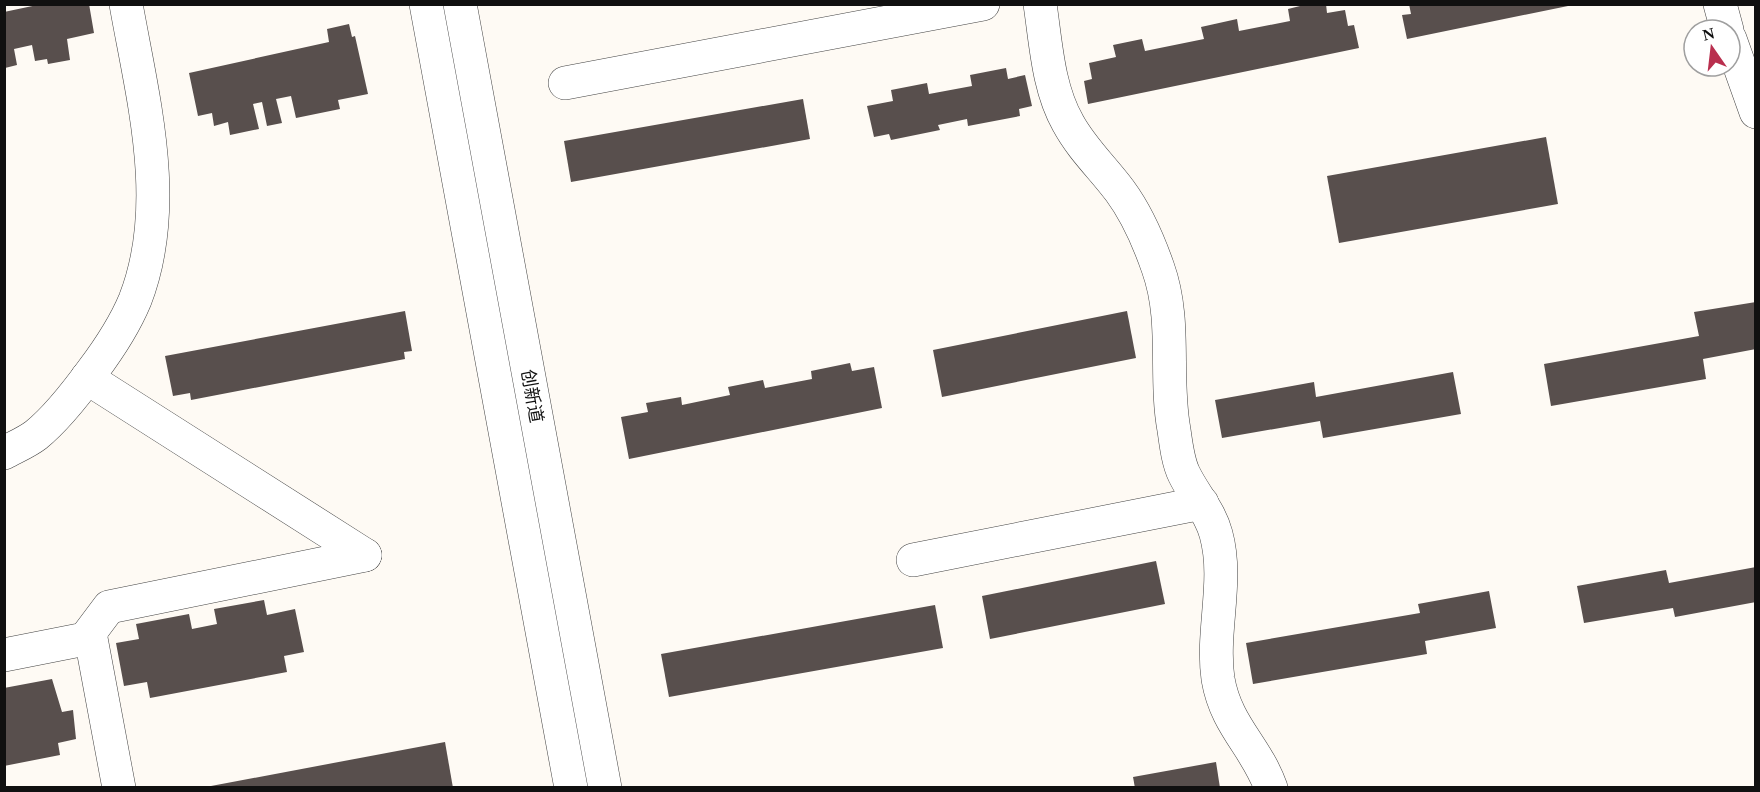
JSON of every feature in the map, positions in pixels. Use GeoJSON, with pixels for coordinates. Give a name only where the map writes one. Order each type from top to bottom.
{"type":"FeatureCollection","features":[{"type":"Feature","properties":{"kind":"street"},"geometry":{"type":"LineString","coordinates":[[4,453],[36,435],[87,378],[103,356],[135,301],[148,253],[153,192],[148,127],[126,4]]}},
{"type":"Feature","properties":{"kind":"street","name":"创新道"},"geometry":{"type":"LineString","coordinates":[[426,4],[571,788]]}},
{"type":"Feature","properties":{"kind":"street","name":"创新道"},"geometry":{"type":"LineString","coordinates":[[460,4],[605,788]]}},
{"type":"Feature","properties":{"kind":"street"},"geometry":{"type":"LineString","coordinates":[[565,83],[983,4]]}},
{"type":"Feature","properties":{"kind":"street"},"geometry":{"type":"LineString","coordinates":[[1040,4],[1052,82],[1067,122],[1088,156],[1120,191],[1142,228],[1159,270],[1169,312],[1172,417],[1175,436],[1184,474],[1202,503],[1216,534],[1221,563],[1216,650],[1224,704],[1233,725],[1265,771],[1271,788]]}},
{"type":"Feature","properties":{"kind":"street"},"geometry":{"type":"LineString","coordinates":[[1742,74],[1755,112]]}},
{"type":"Feature","properties":{"kind":"street"},"geometry":{"type":"LineString","coordinates":[[4,655],[84,639],[102,613],[110,607],[365,555],[87,378]]}},
{"type":"Feature","properties":{"kind":"street"},"geometry":{"type":"LineString","coordinates":[[913,560],[1202,503]]}},
{"type":"Feature","properties":{"kind":"street"},"geometry":{"type":"LineString","coordinates":[[90,633],[119,788]]}},
{"type":"Feature","properties":{"kind":"building"},"geometry":{"type":"Polygon","coordinates":[[[42,4],[89,4],[94,33],[67,39],[70,60],[48,64],[47,59],[35,61],[32,45],[14,49],[17,65],[5,68],[4,12],[42,4]]]}},
{"type":"Feature","properties":{"kind":"building"},"geometry":{"type":"Polygon","coordinates":[[[1308,4],[1326,4],[1327,13],[1345,10],[1348,26],[1354,25],[1359,48],[1088,104],[1084,81],[1092,79],[1089,63],[1116,57],[1113,45],[1142,39],[1145,51],[1204,39],[1201,27],[1237,19],[1239,31],[1290,21],[1288,9],[1308,4]]]}},
{"type":"Feature","properties":{"kind":"building"},"geometry":{"type":"Polygon","coordinates":[[[1409,4],[1568,4],[1568,6],[1407,39],[1402,15],[1411,14],[1409,4]]]}},
{"type":"Feature","properties":{"kind":"building"},"geometry":{"type":"Polygon","coordinates":[[[349,24],[352,37],[355,36],[368,94],[338,100],[340,109],[296,118],[291,96],[276,99],[282,123],[267,126],[262,102],[253,104],[259,129],[230,135],[228,122],[214,126],[212,113],[198,116],[189,73],[329,42],[327,29],[349,24]]]}},
{"type":"Feature","properties":{"kind":"building"},"geometry":{"type":"Polygon","coordinates":[[[1006,68],[1008,79],[1025,75],[1032,106],[1019,109],[1020,116],[968,126],[967,119],[938,125],[940,130],[891,140],[889,134],[874,137],[867,106],[893,101],[891,90],[927,83],[929,94],[972,86],[970,75],[1006,68]]]}},
{"type":"Feature","properties":{"kind":"building"},"geometry":{"type":"Polygon","coordinates":[[[803,99],[810,139],[571,182],[564,141],[803,99]]]}},
{"type":"Feature","properties":{"kind":"building"},"geometry":{"type":"Polygon","coordinates":[[[1546,137],[1558,204],[1339,243],[1327,176],[1546,137]]]}},
{"type":"Feature","properties":{"kind":"building"},"geometry":{"type":"Polygon","coordinates":[[[1756,302],[1756,349],[1703,359],[1706,379],[1551,406],[1544,364],[1699,336],[1694,312],[1756,302]]]}},
{"type":"Feature","properties":{"kind":"building"},"geometry":{"type":"Polygon","coordinates":[[[405,311],[412,351],[404,352],[405,359],[191,400],[190,393],[173,396],[165,356],[405,311]]]}},
{"type":"Feature","properties":{"kind":"building"},"geometry":{"type":"Polygon","coordinates":[[[1127,311],[1136,358],[942,397],[933,350],[1127,311]]]}},
{"type":"Feature","properties":{"kind":"building"},"geometry":{"type":"Polygon","coordinates":[[[850,363],[852,371],[874,367],[882,408],[629,459],[621,417],[648,412],[646,403],[681,397],[682,405],[730,395],[728,387],[763,380],[765,388],[812,379],[811,371],[850,363]]]}},
{"type":"Feature","properties":{"kind":"building"},"geometry":{"type":"Polygon","coordinates":[[[1453,372],[1461,414],[1323,438],[1320,421],[1222,438],[1215,400],[1314,382],[1316,397],[1453,372]]]}},
{"type":"Feature","properties":{"kind":"building"},"geometry":{"type":"Polygon","coordinates":[[[1156,561],[1165,604],[990,639],[982,596],[1156,561]]]}},
{"type":"Feature","properties":{"kind":"building"},"geometry":{"type":"Polygon","coordinates":[[[1756,567],[1756,602],[1675,617],[1673,608],[1584,623],[1577,586],[1666,570],[1669,583],[1756,567]]]}},
{"type":"Feature","properties":{"kind":"building"},"geometry":{"type":"Polygon","coordinates":[[[1489,591],[1496,628],[1425,641],[1427,654],[1253,684],[1246,643],[1420,613],[1418,604],[1489,591]]]}},
{"type":"Feature","properties":{"kind":"building"},"geometry":{"type":"Polygon","coordinates":[[[264,600],[267,615],[295,609],[304,652],[284,656],[287,672],[150,698],[147,682],[124,686],[116,643],[139,639],[136,624],[189,614],[192,629],[217,624],[214,609],[264,600]]]}},
{"type":"Feature","properties":{"kind":"building"},"geometry":{"type":"Polygon","coordinates":[[[935,605],[943,648],[669,697],[661,654],[935,605]]]}},
{"type":"Feature","properties":{"kind":"building"},"geometry":{"type":"Polygon","coordinates":[[[52,679],[62,712],[73,710],[76,739],[58,743],[60,755],[4,766],[4,688],[52,679]]]}},
{"type":"Feature","properties":{"kind":"building"},"geometry":{"type":"Polygon","coordinates":[[[445,742],[453,788],[211,788],[211,786],[445,742]]]}},
{"type":"Feature","properties":{"kind":"building"},"geometry":{"type":"Polygon","coordinates":[[[1216,762],[1220,788],[1135,788],[1133,777],[1216,762]]]}}]}
